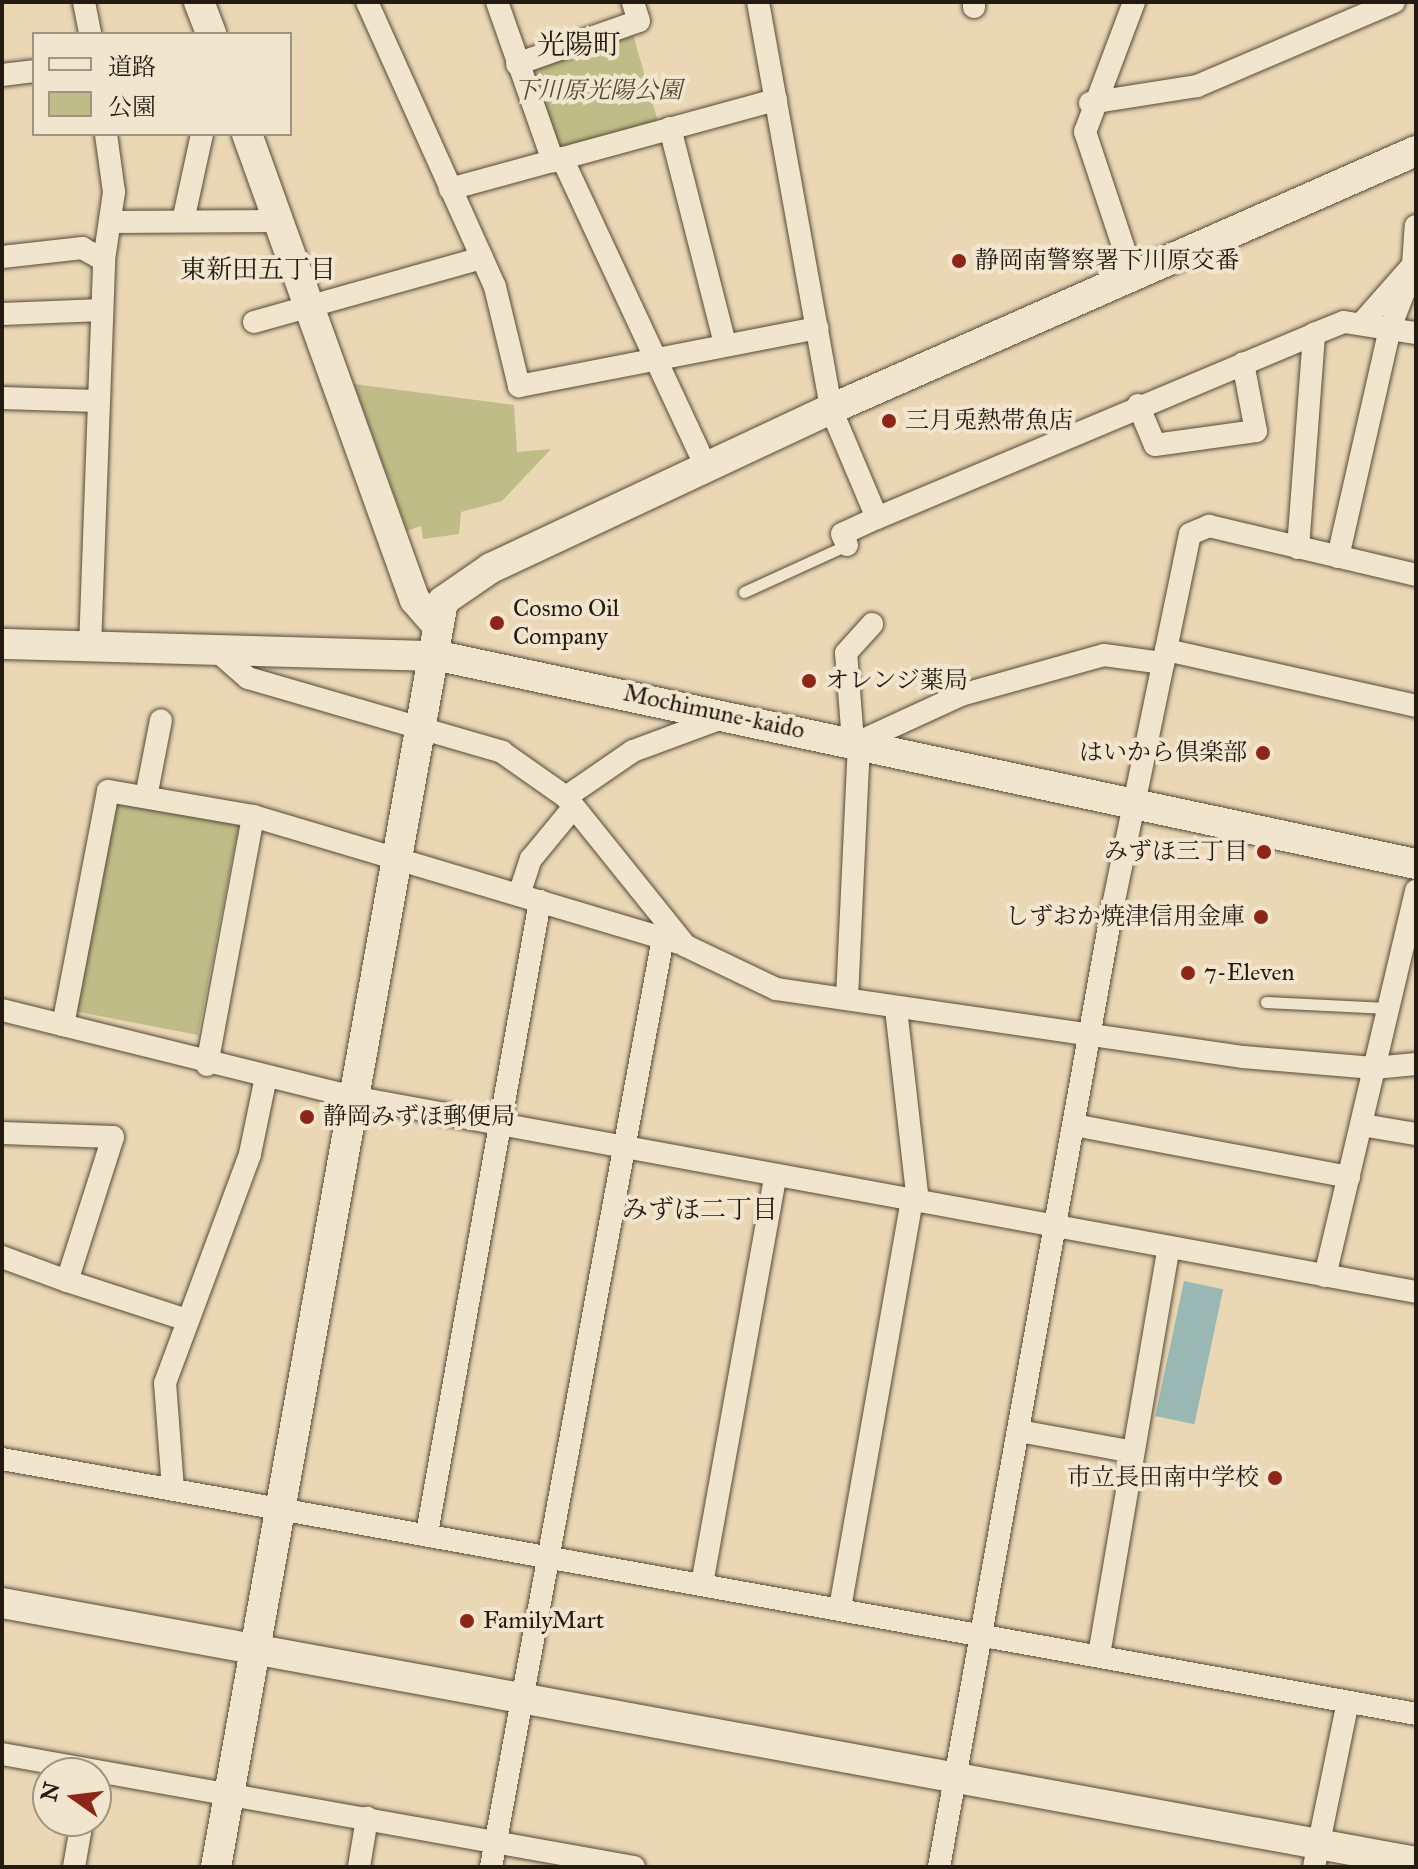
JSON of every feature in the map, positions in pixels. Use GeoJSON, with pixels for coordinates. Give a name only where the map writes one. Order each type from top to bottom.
{"type":"FeatureCollection","features":[{"type":"Feature","properties":{"kind":"street"},"geometry":{"type":"LineString","coordinates":[[84,2],[90,32]]}},
{"type":"Feature","properties":{"kind":"street"},"geometry":{"type":"LineString","coordinates":[[199,2],[210,32]]}},
{"type":"Feature","properties":{"kind":"street"},"geometry":{"type":"LineString","coordinates":[[367,2],[482,258],[519,386],[654,357],[817,328]]}},
{"type":"Feature","properties":{"kind":"street"},"geometry":{"type":"LineString","coordinates":[[497,2],[517,64],[558,159],[706,467]]}},
{"type":"Feature","properties":{"kind":"street"},"geometry":{"type":"LineString","coordinates":[[517,64],[639,21],[633,2]]}},
{"type":"Feature","properties":{"kind":"street"},"geometry":{"type":"LineString","coordinates":[[758,2],[831,409],[877,518]]}},
{"type":"Feature","properties":{"kind":"street"},"geometry":{"type":"LineString","coordinates":[[1132,273],[1085,132],[1090,103],[1134,2]]}},
{"type":"Feature","properties":{"kind":"street"},"geometry":{"type":"LineString","coordinates":[[1090,103],[1197,86],[1394,2]]}},
{"type":"Feature","properties":{"kind":"street"},"geometry":{"type":"LineString","coordinates":[[2,75],[32,71]]}},
{"type":"Feature","properties":{"kind":"street"},"geometry":{"type":"LineString","coordinates":[[450,189],[776,100]]}},
{"type":"Feature","properties":{"kind":"street"},"geometry":{"type":"LineString","coordinates":[[670,128],[725,344]]}},
{"type":"Feature","properties":{"kind":"street"},"geometry":{"type":"LineString","coordinates":[[90,648],[104,260],[114,192],[106,136]]}},
{"type":"Feature","properties":{"kind":"street"},"geometry":{"type":"LineString","coordinates":[[183,221],[202,136]]}},
{"type":"Feature","properties":{"kind":"street"},"geometry":{"type":"LineString","coordinates":[[248,136],[415,600],[436,624]]}},
{"type":"Feature","properties":{"kind":"street"},"geometry":{"type":"LineString","coordinates":[[216,1867],[439,656],[436,624],[452,592],[491,568],[831,409],[1132,273],[1416,151]]}},
{"type":"Feature","properties":{"kind":"street"},"geometry":{"type":"LineString","coordinates":[[110,222],[278,221]]}},
{"type":"Feature","properties":{"kind":"street"},"geometry":{"type":"LineString","coordinates":[[1338,557],[1390,328],[1414,263],[1416,226]]}},
{"type":"Feature","properties":{"kind":"street"},"geometry":{"type":"LineString","coordinates":[[2,257],[82,248],[104,260]]}},
{"type":"Feature","properties":{"kind":"street"},"geometry":{"type":"LineString","coordinates":[[254,322],[482,258]]}},
{"type":"Feature","properties":{"kind":"street"},"geometry":{"type":"LineString","coordinates":[[1361,324],[1414,263]]}},
{"type":"Feature","properties":{"kind":"street"},"geometry":{"type":"LineString","coordinates":[[2,314],[102,310]]}},
{"type":"Feature","properties":{"kind":"street"},"geometry":{"type":"LineString","coordinates":[[847,545],[842,534],[877,518],[1138,405],[1314,334],[1361,324],[1416,333]]}},
{"type":"Feature","properties":{"kind":"street"},"geometry":{"type":"LineString","coordinates":[[1298,548],[1314,334]]}},
{"type":"Feature","properties":{"kind":"street"},"geometry":{"type":"LineString","coordinates":[[1138,405],[1155,445],[1256,431],[1243,363]]}},
{"type":"Feature","properties":{"kind":"street"},"geometry":{"type":"LineString","coordinates":[[2,398],[97,401]]}},
{"type":"Feature","properties":{"kind":"street"},"geometry":{"type":"LineString","coordinates":[[939,1867],[1134,803],[1194,529],[1209,526],[1416,575]]}},
{"type":"Feature","properties":{"kind":"street"},"geometry":{"type":"LineString","coordinates":[[847,998],[856,741],[846,653],[872,624]]}},
{"type":"Feature","properties":{"kind":"street","name":"Mochimune-kaido"},"geometry":{"type":"LineString","coordinates":[[2,644],[439,656],[856,741],[1416,864]]}},
{"type":"Feature","properties":{"kind":"street"},"geometry":{"type":"LineString","coordinates":[[217,651],[248,678],[423,733],[502,752],[570,802],[656,899],[686,946]]}},
{"type":"Feature","properties":{"kind":"street"},"geometry":{"type":"LineString","coordinates":[[856,741],[961,695],[1104,655],[1165,657],[1416,706]]}},
{"type":"Feature","properties":{"kind":"street"},"geometry":{"type":"LineString","coordinates":[[427,1533],[501,1123],[530,898],[531,859],[570,802],[633,751],[730,715]]}},
{"type":"Feature","properties":{"kind":"street"},"geometry":{"type":"LineString","coordinates":[[146,797],[161,720]]}},
{"type":"Feature","properties":{"kind":"street"},"geometry":{"type":"LineString","coordinates":[[63,1025],[108,791],[253,816],[530,898],[686,946],[776,989],[1090,1035],[1374,1068],[1416,1064]]}},
{"type":"Feature","properties":{"kind":"street"},"geometry":{"type":"LineString","coordinates":[[207,1065],[253,816]]}},
{"type":"Feature","properties":{"kind":"street"},"geometry":{"type":"LineString","coordinates":[[1325,1276],[1416,891]]}},
{"type":"Feature","properties":{"kind":"street"},"geometry":{"type":"LineString","coordinates":[[491,1867],[663,938]]}},
{"type":"Feature","properties":{"kind":"street"},"geometry":{"type":"LineString","coordinates":[[840,1608],[915,1201],[896,1009]]}},
{"type":"Feature","properties":{"kind":"street"},"geometry":{"type":"LineString","coordinates":[[2,1010],[207,1065],[358,1098],[775,1177],[1416,1292]]}},
{"type":"Feature","properties":{"kind":"street"},"geometry":{"type":"LineString","coordinates":[[173,1489],[165,1383],[184,1319],[250,1154],[266,1077]]}},
{"type":"Feature","properties":{"kind":"street"},"geometry":{"type":"LineString","coordinates":[[1074,1125],[1349,1177]]}},
{"type":"Feature","properties":{"kind":"street"},"geometry":{"type":"LineString","coordinates":[[1362,1125],[1416,1134]]}},
{"type":"Feature","properties":{"kind":"street"},"geometry":{"type":"LineString","coordinates":[[2,1133],[113,1137],[67,1281]]}},
{"type":"Feature","properties":{"kind":"street"},"geometry":{"type":"LineString","coordinates":[[702,1584],[775,1177]]}},
{"type":"Feature","properties":{"kind":"street"},"geometry":{"type":"LineString","coordinates":[[1099,1655],[1169,1247]]}},
{"type":"Feature","properties":{"kind":"street"},"geometry":{"type":"LineString","coordinates":[[2,1257],[184,1319]]}},
{"type":"Feature","properties":{"kind":"street"},"geometry":{"type":"LineString","coordinates":[[1019,1431],[1133,1452]]}},
{"type":"Feature","properties":{"kind":"street"},"geometry":{"type":"LineString","coordinates":[[2,1460],[427,1533],[1416,1714]]}},
{"type":"Feature","properties":{"kind":"street"},"geometry":{"type":"LineString","coordinates":[[2,1603],[955,1775],[1316,1856],[1416,1862]]}},
{"type":"Feature","properties":{"kind":"street"},"geometry":{"type":"LineString","coordinates":[[1316,1856],[1348,1702]]}},
{"type":"Feature","properties":{"kind":"street"},"geometry":{"type":"LineString","coordinates":[[2,1754],[32,1760]]}},
{"type":"Feature","properties":{"kind":"street"},"geometry":{"type":"LineString","coordinates":[[112,1774],[634,1867]]}},
{"type":"Feature","properties":{"kind":"street"},"geometry":{"type":"LineString","coordinates":[[359,1867],[367,1818]]}},
{"type":"Feature","properties":{"kind":"street"},"geometry":{"type":"LineString","coordinates":[[74,1867],[79,1837]]}},
{"type":"Feature","properties":{"kind":"lane"},"geometry":{"type":"LineString","coordinates":[[744,592],[847,545]]}},
{"type":"Feature","properties":{"kind":"lane"},"geometry":{"type":"LineString","coordinates":[[1266,1002],[1387,1008]]}},
{"type":"Feature","properties":{"kind":"green space","name":"下川原光陽公園"},"geometry":{"type":"Polygon","coordinates":[[[632,31],[658,120],[556,150],[530,60],[632,31]]]}},
{"type":"Feature","properties":{"kind":"green space"},"geometry":{"type":"Polygon","coordinates":[[[354,384],[514,405],[517,452],[551,449],[502,501],[461,512],[459,534],[423,539],[421,526],[407,531],[354,384]]]}},
{"type":"Feature","properties":{"kind":"green space"},"geometry":{"type":"Polygon","coordinates":[[[115,801],[239,825],[198,1035],[74,1011],[115,801]]]}},
{"type":"Feature","properties":{"kind":"water"},"geometry":{"type":"Polygon","coordinates":[[[1184,1281],[1223,1289],[1194,1424],[1155,1416],[1184,1281]]]}},
{"type":"Feature","properties":{"kind":"place","name":"静岡南警察署下川原交番"},"geometry":{"type":"Point","coordinates":[959,261]}},
{"type":"Feature","properties":{"kind":"place","name":"三月兎熱帯魚店"},"geometry":{"type":"Point","coordinates":[889,421]}},
{"type":"Feature","properties":{"kind":"place","name":"Cosmo Oil Company"},"geometry":{"type":"Point","coordinates":[497,623]}},
{"type":"Feature","properties":{"kind":"place","name":"オレンジ薬局"},"geometry":{"type":"Point","coordinates":[809,681]}},
{"type":"Feature","properties":{"kind":"place","name":"はいから倶楽部"},"geometry":{"type":"Point","coordinates":[1263,753]}},
{"type":"Feature","properties":{"kind":"place","name":"みずほ三丁目"},"geometry":{"type":"Point","coordinates":[1264,852]}},
{"type":"Feature","properties":{"kind":"place","name":"しずおか焼津信用金庫"},"geometry":{"type":"Point","coordinates":[1261,917]}},
{"type":"Feature","properties":{"kind":"place","name":"7-Eleven"},"geometry":{"type":"Point","coordinates":[1188,973]}},
{"type":"Feature","properties":{"kind":"place","name":"静岡みずほ郵便局"},"geometry":{"type":"Point","coordinates":[307,1117]}},
{"type":"Feature","properties":{"kind":"place","name":"市立長田南中学校"},"geometry":{"type":"Point","coordinates":[1275,1478]}},
{"type":"Feature","properties":{"kind":"place","name":"FamilyMart"},"geometry":{"type":"Point","coordinates":[467,1621]}},
{"type":"Feature","properties":{"kind":"district","name":"光陽町"},"geometry":{"type":"Point","coordinates":[579,45]}},
{"type":"Feature","properties":{"kind":"district","name":"東新田五丁目"},"geometry":{"type":"Point","coordinates":[258,270]}},
{"type":"Feature","properties":{"kind":"district","name":"みずほ二丁目"},"geometry":{"type":"Point","coordinates":[700,1210]}}]}
